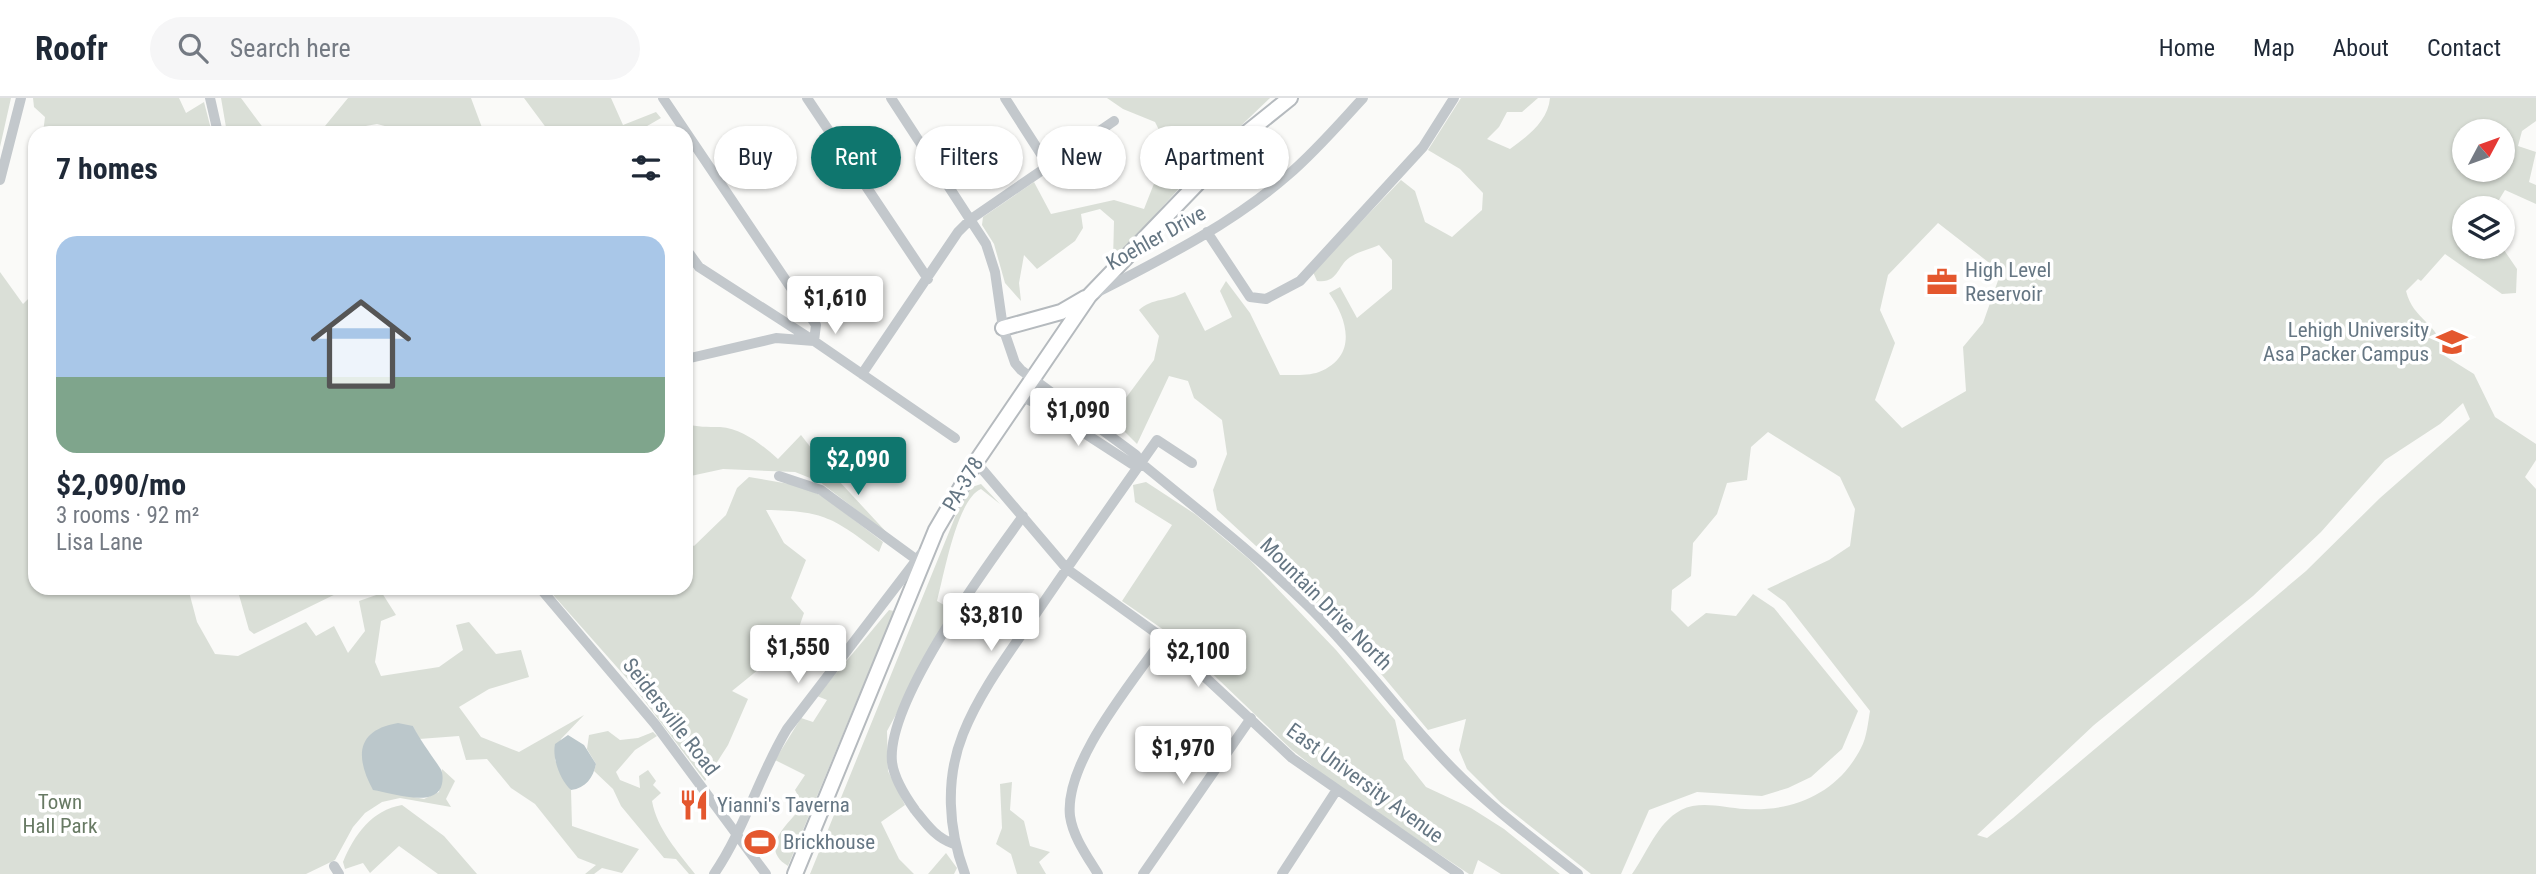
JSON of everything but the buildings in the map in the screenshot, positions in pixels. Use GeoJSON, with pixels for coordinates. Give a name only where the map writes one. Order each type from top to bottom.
{"type":"FeatureCollection","features":[{"type":"Feature","properties":{"kind":"main road","name":"PA-378"},"geometry":{"type":"LineString","coordinates":[[795,874],[936,530],[976,462],[1089,296],[1235,144],[1290,98]]}},
{"type":"Feature","properties":{"kind":"main road"},"geometry":{"type":"LineString","coordinates":[[1003,328],[1061,312],[1089,296]]}},
{"type":"Feature","properties":{"kind":"street"},"geometry":{"type":"LineString","coordinates":[[0,180],[21,98]]}},
{"type":"Feature","properties":{"kind":"street"},"geometry":{"type":"LineString","coordinates":[[210,98],[216,126]]}},
{"type":"Feature","properties":{"kind":"street"},"geometry":{"type":"LineString","coordinates":[[663,98],[682,126]]}},
{"type":"Feature","properties":{"kind":"street"},"geometry":{"type":"LineString","coordinates":[[807,98],[928,279]]}},
{"type":"Feature","properties":{"kind":"street","name":"Mountain Drive North"},"geometry":{"type":"LineString","coordinates":[[891,98],[971,219],[992,258],[1003,328],[1015,363],[1136,455],[1141,463],[1306,604],[1366,666],[1426,740],[1477,793],[1578,874]]}},
{"type":"Feature","properties":{"kind":"street"},"geometry":{"type":"LineString","coordinates":[[1005,98],[1037,148]]}},
{"type":"Feature","properties":{"kind":"street","name":"Koehler Drive"},"geometry":{"type":"LineString","coordinates":[[1089,296],[1207,232],[1288,175],[1363,98]]}},
{"type":"Feature","properties":{"kind":"street"},"geometry":{"type":"LineString","coordinates":[[1207,232],[1231,273],[1251,297],[1266,299],[1286,290],[1324,256],[1423,147],[1454,98]]}},
{"type":"Feature","properties":{"kind":"street"},"geometry":{"type":"LineString","coordinates":[[1106,126],[1114,121]]}},
{"type":"Feature","properties":{"kind":"street"},"geometry":{"type":"LineString","coordinates":[[693,141],[770,252],[816,325],[814,341]]}},
{"type":"Feature","properties":{"kind":"street"},"geometry":{"type":"LineString","coordinates":[[862,374],[958,232],[971,219],[1037,173]]}},
{"type":"Feature","properties":{"kind":"street"},"geometry":{"type":"LineString","coordinates":[[693,259],[699,267],[814,341],[955,439]]}},
{"type":"Feature","properties":{"kind":"street"},"geometry":{"type":"LineString","coordinates":[[693,357],[776,338],[814,341]]}},
{"type":"Feature","properties":{"kind":"street"},"geometry":{"type":"LineString","coordinates":[[1020,396],[1044,407],[1132,464],[1141,463]]}},
{"type":"Feature","properties":{"kind":"street"},"geometry":{"type":"LineString","coordinates":[[965,874],[954,844],[951,788],[962,736],[995,676],[1157,440],[1192,463]]}},
{"type":"Feature","properties":{"kind":"street","name":"East University Avenue"},"geometry":{"type":"LineString","coordinates":[[976,462],[1067,569],[1163,638],[1287,754],[1459,874]]}},
{"type":"Feature","properties":{"kind":"street"},"geometry":{"type":"LineString","coordinates":[[779,476],[821,490],[917,561]]}},
{"type":"Feature","properties":{"kind":"street"},"geometry":{"type":"LineString","coordinates":[[954,844],[936,835],[899,783],[892,763],[895,726],[921,671],[1023,516]]}},
{"type":"Feature","properties":{"kind":"street"},"geometry":{"type":"LineString","coordinates":[[713,874],[737,835],[774,750],[787,729],[917,561],[936,530]]}},
{"type":"Feature","properties":{"kind":"street","name":"Seidersville Road"},"geometry":{"type":"LineString","coordinates":[[546,595],[641,707],[766,874]]}},
{"type":"Feature","properties":{"kind":"street"},"geometry":{"type":"LineString","coordinates":[[1098,874],[1073,829],[1070,816],[1072,784],[1088,747],[1163,638]]}},
{"type":"Feature","properties":{"kind":"street"},"geometry":{"type":"LineString","coordinates":[[1143,874],[1251,718]]}},
{"type":"Feature","properties":{"kind":"street"},"geometry":{"type":"LineString","coordinates":[[1282,874],[1336,790]]}},
{"type":"Feature","properties":{"kind":"green space"},"geometry":{"type":"Polygon","coordinates":[[[0,98],[11,98],[0,147],[0,98]]]}},
{"type":"Feature","properties":{"kind":"green space"},"geometry":{"type":"Polygon","coordinates":[[[33,98],[179,98],[186,113],[204,102],[210,126],[44,126],[45,117],[34,107],[33,98]]]}},
{"type":"Feature","properties":{"kind":"green space"},"geometry":{"type":"Polygon","coordinates":[[[221,98],[241,98],[262,126],[226,126],[221,98]]]}},
{"type":"Feature","properties":{"kind":"green space"},"geometry":{"type":"Polygon","coordinates":[[[348,98],[471,98],[481,126],[377,124],[325,126],[348,98]]]}},
{"type":"Feature","properties":{"kind":"green space"},"geometry":{"type":"Polygon","coordinates":[[[524,98],[611,98],[623,125],[656,112],[661,118],[647,126],[545,126],[524,98]]]}},
{"type":"Feature","properties":{"kind":"green space"},"geometry":{"type":"Polygon","coordinates":[[[1107,98],[1270,98],[1241,126],[1157,126],[1155,122],[1123,109],[1107,98]]]}},
{"type":"Feature","properties":{"kind":"green space"},"geometry":{"type":"Polygon","coordinates":[[[1461,98],[1538,98],[1522,112],[1507,112],[1499,127],[1487,139],[1510,149],[1541,121],[1550,98],[2536,98],[2536,121],[2522,131],[2518,146],[2536,152],[2529,182],[2536,185],[2536,204],[2505,190],[2501,196],[2452,196],[2452,259],[2445,254],[2421,281],[2418,279],[2406,291],[2414,309],[2437,335],[2445,356],[2474,374],[2495,417],[2536,444],[2536,460],[2525,477],[2536,489],[2536,874],[1632,874],[1659,830],[1681,810],[1696,805],[1763,809],[1797,803],[1827,788],[1840,777],[1865,739],[1870,711],[1785,602],[1767,589],[1829,560],[1850,546],[1855,509],[1840,477],[1768,432],[1751,447],[1747,480],[1727,483],[1717,514],[1693,543],[1691,576],[1672,590],[1671,610],[1688,627],[1706,613],[1736,616],[1753,594],[1774,608],[1858,711],[1842,749],[1811,777],[1762,796],[1697,792],[1649,810],[1621,874],[1591,874],[1501,803],[1467,769],[1459,750],[1466,719],[1428,730],[1361,650],[1306,592],[1217,510],[1213,490],[1227,454],[1222,420],[1194,398],[1188,381],[1169,376],[1137,444],[1111,418],[1154,360],[1159,336],[1139,310],[1149,303],[1185,292],[1205,331],[1232,317],[1220,291],[1226,281],[1250,313],[1280,375],[1315,373],[1331,365],[1340,357],[1346,337],[1341,314],[1329,293],[1340,287],[1357,318],[1392,289],[1392,260],[1379,245],[1347,259],[1330,279],[1317,281],[1313,272],[1401,180],[1415,191],[1425,222],[1452,237],[1482,210],[1483,193],[1460,169],[1428,150],[1461,98]],[[1938,223],[1888,275],[1880,310],[1895,343],[1875,400],[1902,428],[1966,391],[1963,347],[1983,323],[2001,272],[1938,223]],[[2463,403],[2440,424],[2385,460],[2321,532],[2253,596],[2094,725],[1977,835],[1987,838],[2013,818],[2306,571],[2380,498],[2470,419],[2463,403]]]}},
{"type":"Feature","properties":{"kind":"green space"},"geometry":{"type":"Polygon","coordinates":[[[1034,182],[1051,214],[1114,200],[1144,209],[1152,189],[1179,189],[1113,261],[1114,221],[1100,209],[1081,214],[1083,228],[1075,241],[1037,269],[1024,255],[1019,283],[1021,301],[1005,283],[994,244],[982,225],[983,217],[1034,182]]]}},
{"type":"Feature","properties":{"kind":"green space"},"geometry":{"type":"Polygon","coordinates":[[[2452,259],[2510,259],[2517,269],[2516,293],[2502,294],[2452,259]]]}},
{"type":"Feature","properties":{"kind":"green space","name":"Town Hall Park"},"geometry":{"type":"Polygon","coordinates":[[[0,272],[23,304],[28,299],[28,595],[190,595],[197,622],[215,654],[238,656],[306,622],[316,636],[334,626],[348,653],[365,631],[359,601],[383,595],[396,615],[381,621],[375,662],[381,676],[439,667],[463,650],[456,625],[469,622],[496,654],[521,650],[529,677],[489,689],[459,707],[481,737],[519,752],[584,715],[561,739],[555,760],[571,790],[572,826],[639,849],[622,873],[602,868],[594,874],[585,874],[596,865],[578,858],[535,804],[511,788],[487,759],[466,760],[459,736],[419,739],[413,726],[389,792],[424,799],[439,792],[442,769],[455,781],[446,799],[451,807],[400,798],[382,802],[365,813],[353,827],[335,860],[306,874],[0,874],[0,272]]]}},
{"type":"Feature","properties":{"kind":"green space"},"geometry":{"type":"Polygon","coordinates":[[[693,425],[728,428],[744,434],[778,459],[801,435],[826,467],[889,535],[820,482],[795,472],[723,469],[693,475],[693,425]]]}},
{"type":"Feature","properties":{"kind":"green space"},"geometry":{"type":"Polygon","coordinates":[[[749,477],[801,486],[824,497],[883,542],[879,552],[839,524],[827,519],[802,512],[766,510],[784,543],[806,560],[791,598],[804,613],[795,639],[787,633],[764,665],[732,691],[748,699],[728,745],[705,781],[631,683],[553,595],[693,595],[693,545],[726,515],[737,488],[749,477]]]}},
{"type":"Feature","properties":{"kind":"green space"},"geometry":{"type":"Polygon","coordinates":[[[1146,482],[1195,514],[1250,560],[1336,650],[1395,720],[1404,759],[1426,787],[1471,808],[1504,829],[1560,874],[1501,874],[1478,860],[1473,874],[1469,874],[1343,790],[1292,750],[1174,637],[1122,601],[1172,525],[1135,502],[1133,485],[1146,482]]]}},
{"type":"Feature","properties":{"kind":"green space"},"geometry":{"type":"Polygon","coordinates":[[[981,484],[1000,504],[981,489],[965,507],[958,522],[937,601],[953,610],[887,731],[888,771],[905,805],[881,822],[899,859],[914,874],[810,874],[960,505],[969,488],[981,484]]]}},
{"type":"Feature","properties":{"kind":"green space"},"geometry":{"type":"Polygon","coordinates":[[[239,595],[334,595],[254,634],[249,630],[239,595]]]}},
{"type":"Feature","properties":{"kind":"green space"},"geometry":{"type":"Polygon","coordinates":[[[889,610],[894,611],[788,866],[779,859],[775,851],[776,843],[784,827],[803,805],[795,790],[805,775],[775,760],[801,718],[813,722],[827,700],[817,696],[889,610]]]}},
{"type":"Feature","properties":{"kind":"green space"},"geometry":{"type":"Polygon","coordinates":[[[608,731],[620,740],[638,738],[653,732],[657,736],[635,750],[616,772],[620,780],[640,788],[639,776],[648,770],[656,781],[653,785],[661,793],[652,801],[658,821],[695,874],[689,874],[676,859],[664,858],[621,806],[613,789],[594,771],[596,764],[587,749],[589,735],[608,731]]]}},
{"type":"Feature","properties":{"kind":"green space"},"geometry":{"type":"Polygon","coordinates":[[[1012,782],[1010,810],[1024,821],[1030,846],[1050,852],[1039,862],[1046,874],[1017,874],[1011,854],[996,844],[1002,828],[1000,784],[1012,782]]]}},
{"type":"Feature","properties":{"kind":"green space"},"geometry":{"type":"Polygon","coordinates":[[[402,805],[444,836],[477,874],[438,874],[399,846],[370,873],[363,863],[345,869],[343,862],[347,852],[365,825],[382,812],[402,805]]]}},
{"type":"Feature","properties":{"kind":"green space"},"geometry":{"type":"Polygon","coordinates":[[[946,853],[957,868],[954,874],[928,874],[946,853]]]}},
{"type":"Feature","properties":{"kind":"shaded area"},"geometry":{"type":"Polygon","coordinates":[[[398,723],[413,726],[441,770],[442,784],[432,796],[413,798],[373,790],[367,778],[362,756],[367,739],[374,732],[398,723]]]}},
{"type":"Feature","properties":{"kind":"shaded area"},"geometry":{"type":"Polygon","coordinates":[[[568,735],[584,745],[596,764],[588,782],[571,790],[560,775],[555,756],[555,744],[568,735]]]}},
{"type":"Feature","properties":{"kind":"place","name":"High Level Reservoir"},"geometry":{"type":"Point","coordinates":[1942,282]}},
{"type":"Feature","properties":{"kind":"place","name":"Lehigh University Asa Packer Campus"},"geometry":{"type":"Point","coordinates":[2452,342]}},
{"type":"Feature","properties":{"kind":"place","name":"Yianni's Taverna"},"geometry":{"type":"Point","coordinates":[694,805]}},
{"type":"Feature","properties":{"kind":"place","name":"Brickhouse"},"geometry":{"type":"Point","coordinates":[760,842]}}]}
